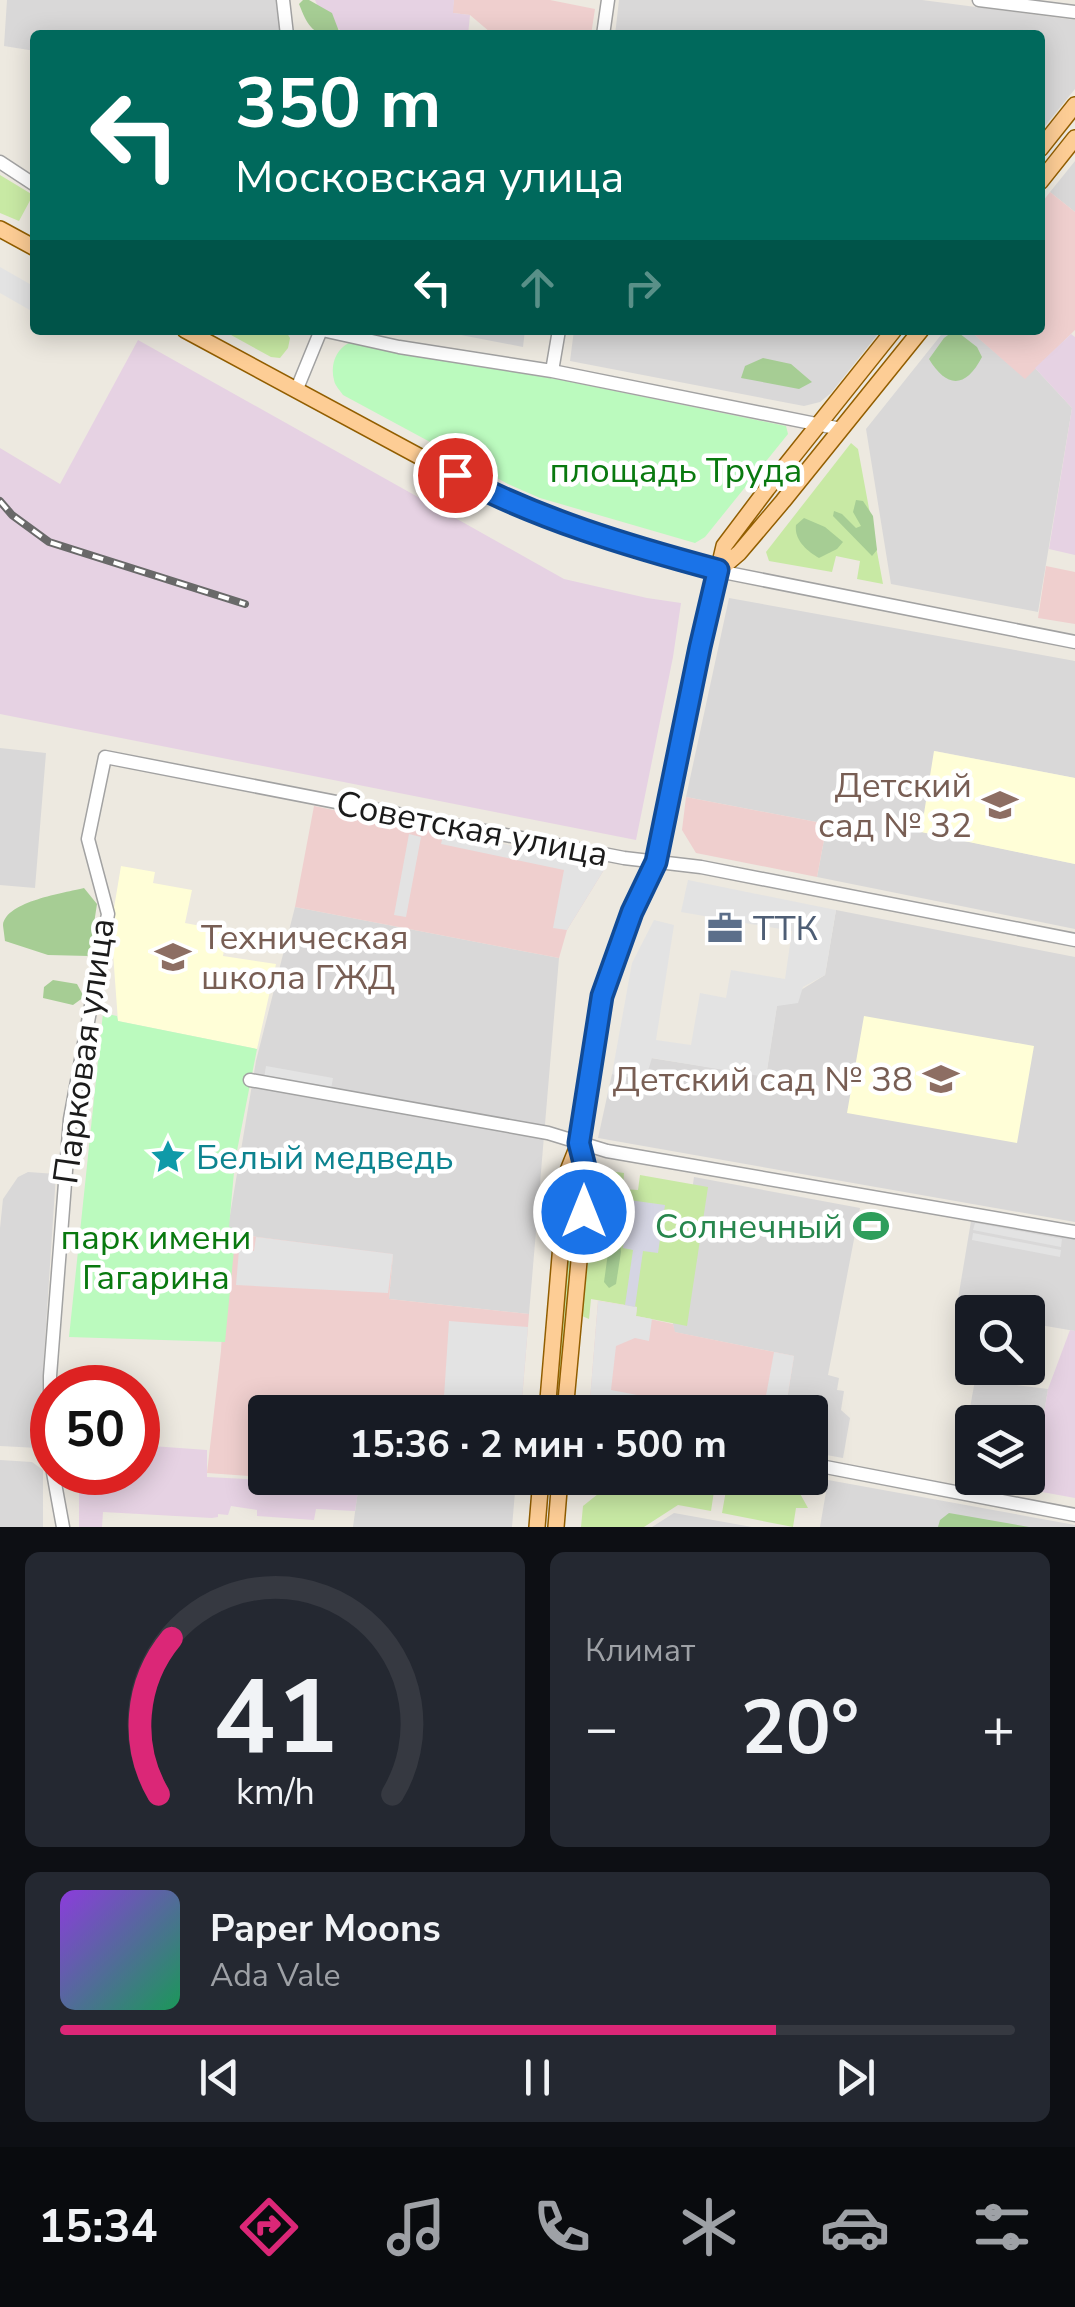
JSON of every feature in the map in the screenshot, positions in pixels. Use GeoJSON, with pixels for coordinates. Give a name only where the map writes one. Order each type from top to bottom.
{"type":"FeatureCollection","features":[{"type":"Feature","properties":{"kind":"main road"},"geometry":{"type":"LineString","coordinates":[[1045,143],[1075,106]]}},
{"type":"Feature","properties":{"kind":"main road"},"geometry":{"type":"LineString","coordinates":[[1045,176],[1075,138]]}},
{"type":"Feature","properties":{"kind":"main road"},"geometry":{"type":"LineString","coordinates":[[0,230],[30,245]]}},
{"type":"Feature","properties":{"kind":"main road"},"geometry":{"type":"LineString","coordinates":[[194,335],[489,494],[568,526],[718,570]]}},
{"type":"Feature","properties":{"kind":"main road"},"geometry":{"type":"LineString","coordinates":[[548,1395],[567,1173],[579,1143],[602,996],[632,912],[656,862],[724,546],[890,335]]}},
{"type":"Feature","properties":{"kind":"main road"},"geometry":{"type":"LineString","coordinates":[[718,570],[739,553],[917,335]]}},
{"type":"Feature","properties":{"kind":"main road"},"geometry":{"type":"LineString","coordinates":[[567,1395],[587,1175],[579,1143]]}},
{"type":"Feature","properties":{"kind":"main road"},"geometry":{"type":"LineString","coordinates":[[537,1527],[540,1495]]}},
{"type":"Feature","properties":{"kind":"main road"},"geometry":{"type":"LineString","coordinates":[[556,1527],[559,1495]]}},
{"type":"Feature","properties":{"kind":"street"},"geometry":{"type":"LineString","coordinates":[[283,0],[286,30]]}},
{"type":"Feature","properties":{"kind":"street"},"geometry":{"type":"LineString","coordinates":[[604,30],[608,0]]}},
{"type":"Feature","properties":{"kind":"street"},"geometry":{"type":"LineString","coordinates":[[979,0],[1075,12]]}},
{"type":"Feature","properties":{"kind":"street"},"geometry":{"type":"LineString","coordinates":[[0,162],[30,182]]}},
{"type":"Feature","properties":{"kind":"street"},"geometry":{"type":"LineString","coordinates":[[296,391],[319,335]]}},
{"type":"Feature","properties":{"kind":"street"},"geometry":{"type":"LineString","coordinates":[[344,335],[841,429]]}},
{"type":"Feature","properties":{"kind":"street"},"geometry":{"type":"LineString","coordinates":[[552,372],[559,335]]}},
{"type":"Feature","properties":{"kind":"street"},"geometry":{"type":"LineString","coordinates":[[718,570],[1075,642]]}},
{"type":"Feature","properties":{"kind":"street","name":"Советская улица"},"geometry":{"type":"LineString","coordinates":[[105,757],[624,858],[700,867],[1075,940]]}},
{"type":"Feature","properties":{"kind":"street","name":"Парковая улица"},"geometry":{"type":"LineString","coordinates":[[62,1527],[48,1442],[50,1376],[70,1120],[108,914],[88,839],[105,757]]}},
{"type":"Feature","properties":{"kind":"street"},"geometry":{"type":"LineString","coordinates":[[250,1080],[548,1133],[607,1151],[1075,1232]]}},
{"type":"Feature","properties":{"kind":"street"},"geometry":{"type":"LineString","coordinates":[[828,1468],[1075,1516]]}},
{"type":"Feature","properties":{"kind":"shaded area"},"geometry":{"type":"Polygon","coordinates":[[[7,0],[276,0],[279,30],[30,30],[30,50],[4,46],[7,0]]]}},
{"type":"Feature","properties":{"kind":"shaded area"},"geometry":{"type":"Polygon","coordinates":[[[315,0],[454,0],[453,13],[470,15],[468,30],[340,30],[324,20],[315,0]]]}},
{"type":"Feature","properties":{"kind":"shaded area"},"geometry":{"type":"Polygon","coordinates":[[[454,0],[550,0],[595,9],[592,30],[488,30],[470,15],[452,13],[454,0]]]}},
{"type":"Feature","properties":{"kind":"shaded area"},"geometry":{"type":"Polygon","coordinates":[[[619,0],[922,0],[1075,20],[1075,89],[1045,126],[1045,30],[616,30],[619,0]]]}},
{"type":"Feature","properties":{"kind":"shaded area"},"geometry":{"type":"Polygon","coordinates":[[[1075,161],[1075,212],[1050,192],[1075,161]]]}},
{"type":"Feature","properties":{"kind":"shaded area"},"geometry":{"type":"Polygon","coordinates":[[[1050,192],[1075,212],[1075,330],[1025,379],[975,335],[1045,335],[1045,198],[1050,192]]]}},
{"type":"Feature","properties":{"kind":"shaded area"},"geometry":{"type":"Polygon","coordinates":[[[0,267],[30,284],[30,310],[0,293],[0,267]]]}},
{"type":"Feature","properties":{"kind":"shaded area"},"geometry":{"type":"Polygon","coordinates":[[[1071,334],[1075,337],[1075,555],[1049,549],[1072,408],[1035,368],[1071,334]]]}},
{"type":"Feature","properties":{"kind":"shaded area"},"geometry":{"type":"Polygon","coordinates":[[[461,335],[524,335],[523,347],[461,335]]]}},
{"type":"Feature","properties":{"kind":"shaded area"},"geometry":{"type":"Polygon","coordinates":[[[573,335],[877,335],[831,393],[820,402],[804,406],[570,361],[573,335]]]}},
{"type":"Feature","properties":{"kind":"shaded area"},"geometry":{"type":"Polygon","coordinates":[[[941,335],[975,335],[1025,378],[1035,368],[1072,408],[1038,612],[891,584],[866,429],[941,335]]]}},
{"type":"Feature","properties":{"kind":"shaded area"},"geometry":{"type":"Polygon","coordinates":[[[138,340],[564,579],[681,603],[636,840],[0,714],[0,448],[60,484],[138,340]]]}},
{"type":"Feature","properties":{"kind":"shaded area"},"geometry":{"type":"Polygon","coordinates":[[[1046,566],[1075,572],[1075,624],[1038,618],[1046,566]]]}},
{"type":"Feature","properties":{"kind":"shaded area"},"geometry":{"type":"Polygon","coordinates":[[[729,598],[1075,661],[1075,778],[935,751],[922,832],[1075,864],[1075,929],[817,877],[827,824],[686,797],[729,598]]]}},
{"type":"Feature","properties":{"kind":"shaded area"},"geometry":{"type":"Polygon","coordinates":[[[0,748],[46,753],[35,888],[0,885],[0,748]]]}},
{"type":"Feature","properties":{"kind":"shaded area","name":"Детский сад № 32"},"geometry":{"type":"Polygon","coordinates":[[[934,751],[1075,778],[1075,864],[921,832],[934,751]]]}},
{"type":"Feature","properties":{"kind":"shaded area"},"geometry":{"type":"Polygon","coordinates":[[[686,797],[827,824],[817,877],[696,853],[682,830],[686,797]]]}},
{"type":"Feature","properties":{"kind":"shaded area"},"geometry":{"type":"Polygon","coordinates":[[[314,806],[607,865],[567,930],[559,958],[295,907],[314,806]]]}},
{"type":"Feature","properties":{"kind":"shaded area"},"geometry":{"type":"Polygon","coordinates":[[[444,832],[607,865],[567,930],[553,928],[564,870],[441,844],[444,832]]]}},
{"type":"Feature","properties":{"kind":"shaded area"},"geometry":{"type":"Polygon","coordinates":[[[409,834],[421,837],[406,917],[394,915],[409,834]]]}},
{"type":"Feature","properties":{"kind":"shaded area","name":"Техническая школа ГЖД"},"geometry":{"type":"Polygon","coordinates":[[[121,866],[155,872],[153,883],[192,890],[185,923],[227,931],[223,956],[276,964],[257,1049],[118,1021],[111,926],[121,866]]]}},
{"type":"Feature","properties":{"kind":"shaded area"},"geometry":{"type":"Polygon","coordinates":[[[688,880],[836,910],[825,975],[803,987],[798,1003],[777,1006],[766,1077],[652,1058],[645,1080],[612,1074],[632,963],[654,920],[674,925],[656,1040],[691,1045],[700,993],[726,998],[731,970],[785,979],[792,931],[681,912],[688,880]]]}},
{"type":"Feature","properties":{"kind":"shaded area"},"geometry":{"type":"Polygon","coordinates":[[[295,907],[559,958],[529,1314],[389,1299],[393,1255],[227,1233],[256,1061],[295,907]]]}},
{"type":"Feature","properties":{"kind":"shaded area"},"geometry":{"type":"Polygon","coordinates":[[[836,910],[1075,957],[1075,1222],[598,1138],[612,1074],[645,1080],[651,1058],[766,1076],[777,1005],[825,975],[836,910]]]}},
{"type":"Feature","properties":{"kind":"shaded area","name":"Детский сад № 38"},"geometry":{"type":"Polygon","coordinates":[[[864,1016],[1034,1046],[1017,1143],[847,1113],[864,1016]]]}},
{"type":"Feature","properties":{"kind":"shaded area"},"geometry":{"type":"Polygon","coordinates":[[[266,1066],[333,1078],[331,1089],[264,1078],[266,1066]]]}},
{"type":"Feature","properties":{"kind":"shaded area"},"geometry":{"type":"Polygon","coordinates":[[[28,1172],[56,1174],[43,1365],[30,1365],[30,1448],[0,1446],[0,1228],[3,1199],[18,1177],[28,1172]]]}},
{"type":"Feature","properties":{"kind":"shaded area"},"geometry":{"type":"Polygon","coordinates":[[[694,1177],[860,1208],[828,1375],[839,1378],[837,1390],[844,1391],[841,1410],[850,1418],[843,1458],[828,1455],[828,1395],[788,1395],[794,1356],[674,1332],[694,1177]]]}},
{"type":"Feature","properties":{"kind":"shaded area"},"geometry":{"type":"Polygon","coordinates":[[[629,1200],[665,1205],[658,1253],[643,1251],[635,1307],[625,1305],[633,1250],[623,1248],[629,1200]]]}},
{"type":"Feature","properties":{"kind":"shaded area"},"geometry":{"type":"Polygon","coordinates":[[[971,1221],[1075,1239],[1075,1331],[1045,1326],[1045,1295],[959,1295],[971,1221]]]}},
{"type":"Feature","properties":{"kind":"shaded area"},"geometry":{"type":"Polygon","coordinates":[[[975,1223],[1062,1239],[1061,1247],[973,1230],[975,1223]]]}},
{"type":"Feature","properties":{"kind":"shaded area"},"geometry":{"type":"Polygon","coordinates":[[[227,1233],[393,1254],[389,1299],[529,1314],[522,1395],[248,1395],[248,1476],[207,1473],[221,1351],[227,1233]]]}},
{"type":"Feature","properties":{"kind":"shaded area"},"geometry":{"type":"Polygon","coordinates":[[[973,1233],[1061,1250],[1060,1257],[972,1240],[973,1233]]]}},
{"type":"Feature","properties":{"kind":"shaded area"},"geometry":{"type":"Polygon","coordinates":[[[256,1237],[393,1254],[388,1293],[236,1285],[239,1250],[254,1251],[256,1237]]]}},
{"type":"Feature","properties":{"kind":"shaded area"},"geometry":{"type":"Polygon","coordinates":[[[598,1301],[637,1307],[636,1316],[673,1324],[675,1332],[794,1356],[788,1395],[590,1395],[598,1301]]]}},
{"type":"Feature","properties":{"kind":"shaded area"},"geometry":{"type":"Polygon","coordinates":[[[598,1301],[637,1307],[636,1316],[652,1319],[649,1341],[635,1338],[616,1346],[611,1390],[637,1395],[590,1395],[598,1301]]]}},
{"type":"Feature","properties":{"kind":"shaded area"},"geometry":{"type":"Polygon","coordinates":[[[449,1321],[528,1327],[522,1395],[444,1395],[449,1321]]]}},
{"type":"Feature","properties":{"kind":"shaded area"},"geometry":{"type":"Polygon","coordinates":[[[1070,1330],[1075,1331],[1075,1498],[1045,1493],[1048,1389],[1070,1330]]]}},
{"type":"Feature","properties":{"kind":"shaded area"},"geometry":{"type":"Polygon","coordinates":[[[774,1352],[794,1356],[788,1395],[766,1395],[774,1352]]]}},
{"type":"Feature","properties":{"kind":"shaded area"},"geometry":{"type":"Polygon","coordinates":[[[974,1385],[1048,1389],[1045,1407],[971,1405],[974,1385]]]}},
{"type":"Feature","properties":{"kind":"shaded area"},"geometry":{"type":"Polygon","coordinates":[[[160,1447],[207,1450],[207,1477],[248,1479],[248,1495],[357,1495],[355,1511],[316,1509],[314,1520],[257,1516],[257,1510],[231,1506],[228,1515],[212,1518],[103,1512],[102,1527],[79,1527],[79,1495],[160,1495],[160,1447]]]}},
{"type":"Feature","properties":{"kind":"shaded area"},"geometry":{"type":"Polygon","coordinates":[[[0,1460],[30,1462],[30,1495],[43,1495],[43,1527],[0,1527],[0,1460]]]}},
{"type":"Feature","properties":{"kind":"shaded area"},"geometry":{"type":"Polygon","coordinates":[[[828,1480],[1075,1525],[1075,1527],[820,1527],[828,1480]]]}},
{"type":"Feature","properties":{"kind":"shaded area"},"geometry":{"type":"Polygon","coordinates":[[[357,1495],[515,1495],[512,1527],[353,1527],[357,1495]]]}},
{"type":"Feature","properties":{"kind":"shaded area"},"geometry":{"type":"Polygon","coordinates":[[[674,1513],[752,1527],[652,1527],[674,1513]]]}},
{"type":"Feature","properties":{"kind":"green space"},"geometry":{"type":"Polygon","coordinates":[[[309,0],[332,13],[338,30],[313,29],[299,4],[309,0]]]}},
{"type":"Feature","properties":{"kind":"green space"},"geometry":{"type":"Polygon","coordinates":[[[0,175],[30,193],[30,201],[19,221],[0,213],[0,175]]]}},
{"type":"Feature","properties":{"kind":"green space"},"geometry":{"type":"Polygon","coordinates":[[[231,335],[288,335],[288,348],[280,358],[231,335]]]}},
{"type":"Feature","properties":{"kind":"green space"},"geometry":{"type":"Polygon","coordinates":[[[961,335],[977,347],[982,357],[970,375],[949,380],[936,369],[929,359],[944,338],[961,335]]]}},
{"type":"Feature","properties":{"kind":"green space","name":"площадь Труда"},"geometry":{"type":"Polygon","coordinates":[[[349,343],[561,380],[786,426],[788,434],[705,537],[695,543],[540,498],[343,395],[333,369],[337,353],[349,343]]]}},
{"type":"Feature","properties":{"kind":"green space"},"geometry":{"type":"Polygon","coordinates":[[[763,358],[791,364],[812,382],[799,389],[741,378],[745,366],[763,358]]]}},
{"type":"Feature","properties":{"kind":"green space"},"geometry":{"type":"Polygon","coordinates":[[[851,443],[858,449],[883,584],[857,579],[860,561],[836,556],[832,572],[769,561],[766,552],[851,443]]]}},
{"type":"Feature","properties":{"kind":"green space"},"geometry":{"type":"Polygon","coordinates":[[[856,500],[863,501],[873,516],[877,550],[872,556],[833,516],[834,511],[856,528],[861,526],[853,512],[856,500]]]}},
{"type":"Feature","properties":{"kind":"green space"},"geometry":{"type":"Polygon","coordinates":[[[804,518],[825,527],[843,542],[819,558],[797,536],[796,525],[804,518]]]}},
{"type":"Feature","properties":{"kind":"green space"},"geometry":{"type":"Polygon","coordinates":[[[84,888],[97,904],[89,956],[48,955],[5,941],[3,925],[14,910],[38,899],[84,888]]]}},
{"type":"Feature","properties":{"kind":"green space"},"geometry":{"type":"Polygon","coordinates":[[[53,980],[77,984],[84,997],[73,1005],[43,998],[44,987],[53,980]]]}},
{"type":"Feature","properties":{"kind":"green space","name":"парк имени Гагарина"},"geometry":{"type":"Polygon","coordinates":[[[103,1013],[117,1016],[118,1021],[257,1049],[235,1161],[229,1227],[236,1229],[225,1342],[69,1337],[103,1013]]]}},
{"type":"Feature","properties":{"kind":"green space"},"geometry":{"type":"Polygon","coordinates":[[[573,1165],[581,1166],[561,1384],[555,1384],[573,1165]]]}},
{"type":"Feature","properties":{"kind":"green space"},"geometry":{"type":"Polygon","coordinates":[[[601,1170],[624,1173],[623,1189],[638,1190],[640,1175],[708,1187],[687,1326],[636,1316],[637,1307],[591,1299],[589,1319],[582,1316],[597,1176],[601,1170]]]}},
{"type":"Feature","properties":{"kind":"green space"},"geometry":{"type":"Polygon","coordinates":[[[611,1231],[619,1234],[621,1252],[616,1284],[609,1288],[604,1282],[611,1231]]]}},
{"type":"Feature","properties":{"kind":"green space"},"geometry":{"type":"Polygon","coordinates":[[[597,1495],[713,1495],[711,1511],[678,1505],[644,1527],[581,1527],[583,1506],[597,1495]]]}},
{"type":"Feature","properties":{"kind":"green space"},"geometry":{"type":"Polygon","coordinates":[[[725,1495],[801,1495],[808,1508],[796,1508],[793,1527],[722,1513],[725,1495]]]}},
{"type":"Feature","properties":{"kind":"green space"},"geometry":{"type":"Polygon","coordinates":[[[949,1513],[1029,1527],[938,1527],[949,1513]]]}},
{"type":"Feature","properties":{"kind":"railway"},"geometry":{"type":"LineString","coordinates":[[0,501],[12,515],[49,542],[245,604]]}},
{"type":"Feature","properties":{"kind":"place","name":"Детский сад № 32"},"geometry":{"type":"Point","coordinates":[1000,805]}},
{"type":"Feature","properties":{"kind":"place","name":"ТТК"},"geometry":{"type":"Point","coordinates":[725,928]}},
{"type":"Feature","properties":{"kind":"place","name":"Техническая школа ГЖД"},"geometry":{"type":"Point","coordinates":[173,957]}},
{"type":"Feature","properties":{"kind":"place","name":"Детский сад № 38"},"geometry":{"type":"Point","coordinates":[941,1079]}},
{"type":"Feature","properties":{"kind":"place","name":"Белый медведь"},"geometry":{"type":"Point","coordinates":[168,1157]}},
{"type":"Feature","properties":{"kind":"place","name":"Солнечный"},"geometry":{"type":"Point","coordinates":[871,1226]}},
{"type":"Feature","properties":{"kind":"route"},"geometry":{"type":"LineString","coordinates":[[455,475],[489,494],[568,526],[718,570],[656,862],[632,912],[602,996],[579,1143],[587,1175],[584,1212]]}}]}
